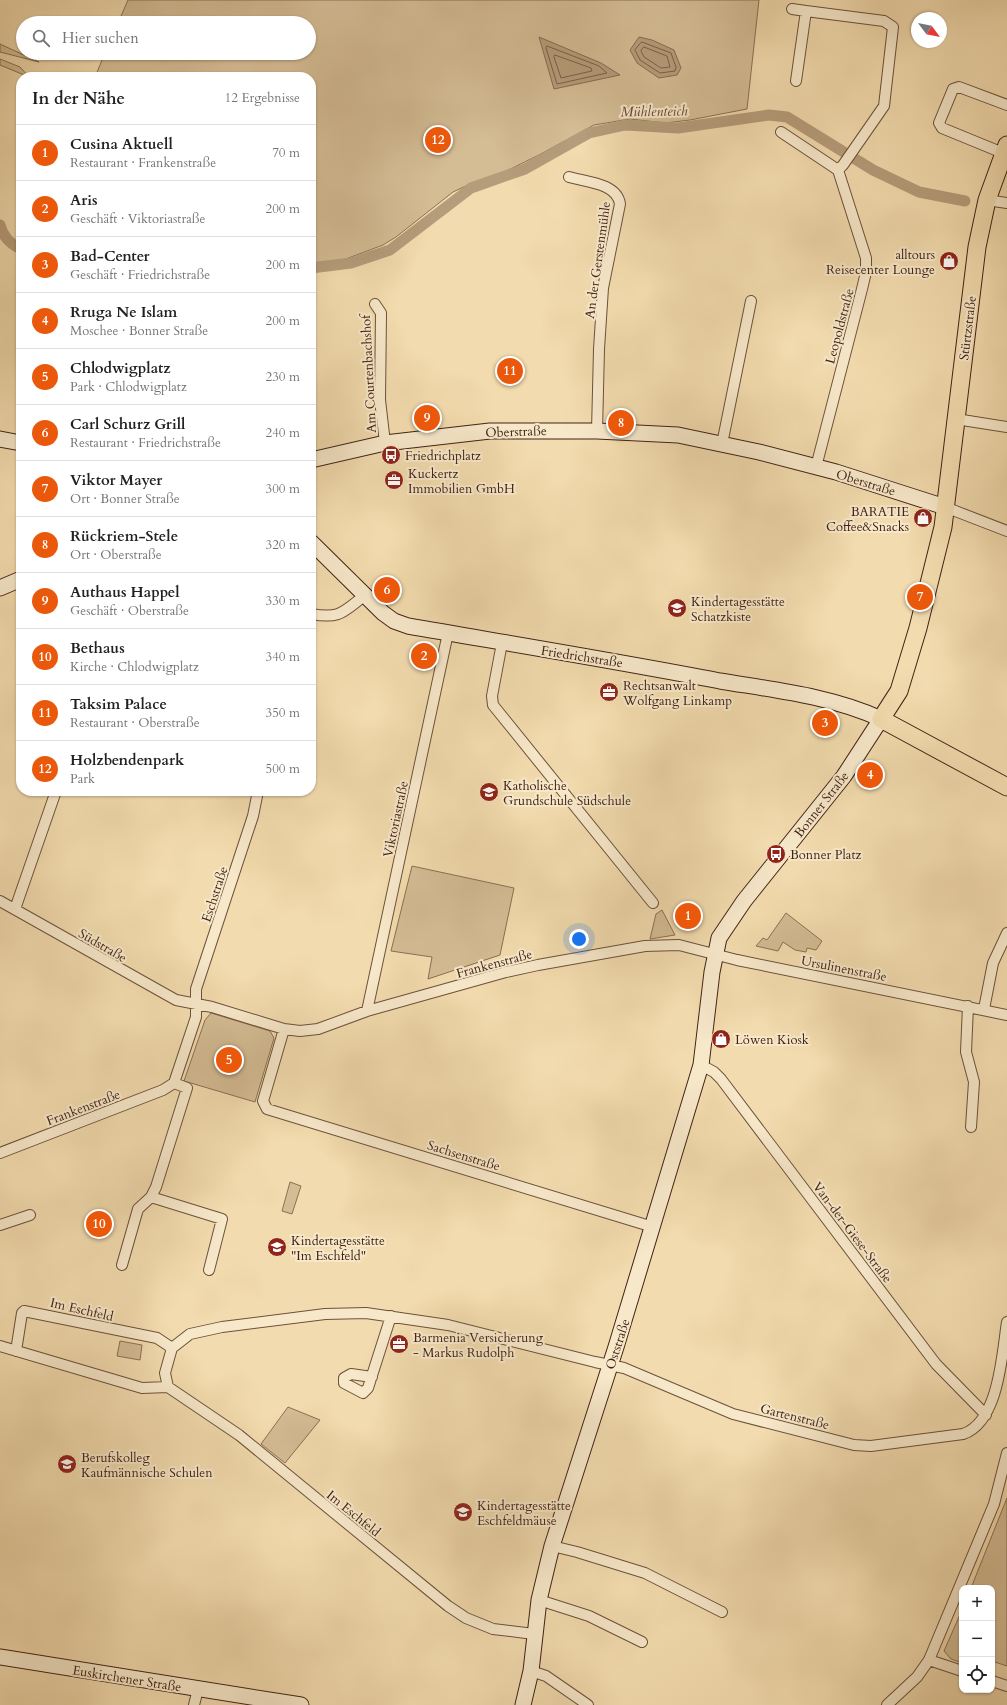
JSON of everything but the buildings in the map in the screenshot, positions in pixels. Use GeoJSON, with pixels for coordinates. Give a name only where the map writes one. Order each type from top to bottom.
{"type":"FeatureCollection","features":[{"type":"Feature","properties":{"kind":"main road","name":"Stürtzstraße"},"geometry":{"type":"LineString","coordinates":[[946,506],[977,246],[987,200],[1005,149]]}},
{"type":"Feature","properties":{"kind":"main road","name":"Bonner Straße"},"geometry":{"type":"LineString","coordinates":[[881,719],[899,691],[903,678],[918,628],[943,527],[946,506]]}},
{"type":"Feature","properties":{"kind":"main road"},"geometry":{"type":"LineString","coordinates":[[881,719],[1007,787]]}},
{"type":"Feature","properties":{"kind":"street"},"geometry":{"type":"LineString","coordinates":[[781,132],[840,168],[884,106],[893,27],[884,21],[792,9]]}},
{"type":"Feature","properties":{"kind":"street"},"geometry":{"type":"LineString","coordinates":[[796,81],[806,12]]}},
{"type":"Feature","properties":{"kind":"street","name":"Stürtzstraße"},"geometry":{"type":"LineString","coordinates":[[1005,149],[942,128],[939,123],[953,89],[959,87],[1007,105]]}},
{"type":"Feature","properties":{"kind":"street","name":"Leopoldstraße"},"geometry":{"type":"LineString","coordinates":[[816,467],[866,272],[863,245],[840,168]]}},
{"type":"Feature","properties":{"kind":"street","name":"An der Gerstenmühle"},"geometry":{"type":"LineString","coordinates":[[569,177],[609,188],[616,192],[620,204],[604,288],[599,352],[597,430]]}},
{"type":"Feature","properties":{"kind":"street"},"geometry":{"type":"LineString","coordinates":[[987,200],[1007,203]]}},
{"type":"Feature","properties":{"kind":"street"},"geometry":{"type":"LineString","coordinates":[[722,444],[751,301]]}},
{"type":"Feature","properties":{"kind":"street","name":"Am Courtenbachshof"},"geometry":{"type":"LineString","coordinates":[[375,304],[381,313],[380,400],[385,444]]}},
{"type":"Feature","properties":{"kind":"street"},"geometry":{"type":"LineString","coordinates":[[956,419],[1007,427]]}},
{"type":"Feature","properties":{"kind":"street","name":"Oberstraße"},"geometry":{"type":"LineString","coordinates":[[316,459],[385,444],[490,431],[597,430],[678,435],[816,467],[946,506],[1007,531]]}},
{"type":"Feature","properties":{"kind":"street"},"geometry":{"type":"LineString","coordinates":[[0,439],[16,443]]}},
{"type":"Feature","properties":{"kind":"street","name":"Friedrichstraße"},"geometry":{"type":"LineString","coordinates":[[316,547],[364,596],[394,621],[408,626],[785,692],[848,705],[881,719]]}},
{"type":"Feature","properties":{"kind":"street"},"geometry":{"type":"LineString","coordinates":[[0,588],[16,581]]}},
{"type":"Feature","properties":{"kind":"street"},"geometry":{"type":"LineString","coordinates":[[316,615],[328,617],[340,614],[364,596]]}},
{"type":"Feature","properties":{"kind":"street","name":"Viktoriastraße"},"geometry":{"type":"LineString","coordinates":[[367,1011],[448,633]]}},
{"type":"Feature","properties":{"kind":"street"},"geometry":{"type":"LineString","coordinates":[[502,643],[492,696],[493,706],[653,903]]}},
{"type":"Feature","properties":{"kind":"street","name":"Bonner Straße"},"geometry":{"type":"LineString","coordinates":[[715,953],[723,930],[759,881],[844,776],[881,719]]}},
{"type":"Feature","properties":{"kind":"street"},"geometry":{"type":"LineString","coordinates":[[14,909],[54,796]]}},
{"type":"Feature","properties":{"kind":"street","name":"Eschstraße"},"geometry":{"type":"LineString","coordinates":[[174,1083],[196,1017],[196,989],[253,816],[257,796]]}},
{"type":"Feature","properties":{"kind":"street","name":"Südstraße"},"geometry":{"type":"LineString","coordinates":[[0,901],[176,1000],[212,1007],[284,1029]]}},
{"type":"Feature","properties":{"kind":"street"},"geometry":{"type":"LineString","coordinates":[[984,1009],[993,963],[1007,933]]}},
{"type":"Feature","properties":{"kind":"street","name":"Frankenstraße"},"geometry":{"type":"LineString","coordinates":[[284,1029],[309,1032],[367,1011],[538,964],[645,946],[679,944],[715,953]]}},
{"type":"Feature","properties":{"kind":"street","name":"Ursulinenstraße"},"geometry":{"type":"LineString","coordinates":[[715,953],[750,962],[984,1009],[1007,1015]]}},
{"type":"Feature","properties":{"kind":"street","name":"Oststraße"},"geometry":{"type":"LineString","coordinates":[[532,1704],[531,1671],[534,1634],[539,1600],[552,1546],[653,1227],[701,1065],[715,953]]}},
{"type":"Feature","properties":{"kind":"street"},"geometry":{"type":"LineString","coordinates":[[968,1006],[966,1052],[974,1082],[972,1127]]}},
{"type":"Feature","properties":{"kind":"street","name":"Sachsenstraße"},"geometry":{"type":"LineString","coordinates":[[284,1029],[263,1102],[267,1109],[653,1227]]}},
{"type":"Feature","properties":{"kind":"street","name":"Van-der-Giese-Straße"},"geometry":{"type":"LineString","coordinates":[[701,1065],[714,1072],[721,1079],[936,1364],[986,1414]]}},
{"type":"Feature","properties":{"kind":"street"},"geometry":{"type":"LineString","coordinates":[[122,1265],[138,1209],[151,1197],[187,1088],[174,1083]]}},
{"type":"Feature","properties":{"kind":"street","name":"Frankenstraße"},"geometry":{"type":"LineString","coordinates":[[0,1153],[163,1090],[174,1083]]}},
{"type":"Feature","properties":{"kind":"street"},"geometry":{"type":"LineString","coordinates":[[151,1197],[222,1219],[209,1270]]}},
{"type":"Feature","properties":{"kind":"street"},"geometry":{"type":"LineString","coordinates":[[0,1225],[30,1215]]}},
{"type":"Feature","properties":{"kind":"street","name":"Im Eschfeld"},"geometry":{"type":"LineString","coordinates":[[16,1351],[22,1313],[24,1311],[157,1338],[172,1348]]}},
{"type":"Feature","properties":{"kind":"street"},"geometry":{"type":"LineString","coordinates":[[0,1346],[142,1388],[168,1387],[165,1373],[172,1348],[190,1334],[222,1327],[325,1314],[366,1313],[448,1325],[610,1365]]}},
{"type":"Feature","properties":{"kind":"street"},"geometry":{"type":"LineString","coordinates":[[372,1377],[391,1316]]}},
{"type":"Feature","properties":{"kind":"street"},"geometry":{"type":"LineString","coordinates":[[986,1414],[998,1383],[1007,1322]]}},
{"type":"Feature","properties":{"kind":"street","name":"Gartenstraße"},"geometry":{"type":"LineString","coordinates":[[610,1365],[624,1368],[733,1414],[854,1445],[872,1446],[964,1434],[972,1432],[979,1425],[986,1414]]}},
{"type":"Feature","properties":{"kind":"street","name":"Im Eschfeld"},"geometry":{"type":"LineString","coordinates":[[168,1387],[239,1435],[448,1606],[466,1618],[493,1629],[534,1634]]}},
{"type":"Feature","properties":{"kind":"street"},"geometry":{"type":"LineString","coordinates":[[887,1705],[917,1677],[929,1660],[994,1504],[1007,1453]]}},
{"type":"Feature","properties":{"kind":"street"},"geometry":{"type":"LineString","coordinates":[[552,1546],[577,1552],[645,1573],[722,1612]]}},
{"type":"Feature","properties":{"kind":"street"},"geometry":{"type":"LineString","coordinates":[[539,1600],[589,1616],[642,1642]]}},
{"type":"Feature","properties":{"kind":"street","name":"Euskirchener Straße"},"geometry":{"type":"LineString","coordinates":[[0,1657],[301,1705]]}},
{"type":"Feature","properties":{"kind":"street"},"geometry":{"type":"LineString","coordinates":[[929,1660],[959,1670]]}},
{"type":"Feature","properties":{"kind":"street"},"geometry":{"type":"LineString","coordinates":[[531,1671],[546,1676],[588,1705]]}},
{"type":"Feature","properties":{"kind":"street"},"geometry":{"type":"LineString","coordinates":[[995,1682],[1007,1686]]}},
{"type":"Feature","properties":{"kind":"street"},"geometry":{"type":"LineString","coordinates":[[194,1705],[198,1689]]}},
{"type":"Feature","properties":{"kind":"shaded area"},"geometry":{"type":"Polygon","coordinates":[[[128,0],[759,0],[747,109],[690,120],[665,123],[630,119],[594,125],[500,174],[470,184],[453,192],[396,237],[383,245],[343,260],[316,263],[316,72],[97,72],[102,60],[316,60],[316,16],[121,16],[128,0]]]}},
{"type":"Feature","properties":{"kind":"shaded area"},"geometry":{"type":"Polygon","coordinates":[[[0,44],[16,51],[16,56],[0,52],[0,44]]]}},
{"type":"Feature","properties":{"kind":"shaded area"},"geometry":{"type":"Polygon","coordinates":[[[0,59],[20,67],[24,72],[17,72],[0,65],[0,59]]]}},
{"type":"Feature","properties":{"kind":"shaded area"},"geometry":{"type":"Polygon","coordinates":[[[412,866],[514,888],[500,955],[428,979],[432,957],[391,951],[412,866]]]}},
{"type":"Feature","properties":{"kind":"shaded area"},"geometry":{"type":"Polygon","coordinates":[[[662,910],[675,935],[650,939],[656,914],[662,910]]]}},
{"type":"Feature","properties":{"kind":"shaded area"},"geometry":{"type":"Polygon","coordinates":[[[786,913],[822,941],[816,950],[807,948],[806,952],[795,950],[783,942],[778,951],[756,946],[763,938],[767,940],[786,913]]]}},
{"type":"Feature","properties":{"kind":"shaded area"},"geometry":{"type":"Polygon","coordinates":[[[211,1013],[270,1031],[274,1038],[255,1102],[184,1081],[205,1020],[211,1013]]]}},
{"type":"Feature","properties":{"kind":"shaded area"},"geometry":{"type":"Polygon","coordinates":[[[290,1182],[301,1186],[292,1214],[282,1211],[290,1182]]]}},
{"type":"Feature","properties":{"kind":"shaded area"},"geometry":{"type":"Polygon","coordinates":[[[120,1341],[142,1345],[140,1360],[117,1356],[120,1341]]]}},
{"type":"Feature","properties":{"kind":"shaded area"},"geometry":{"type":"Polygon","coordinates":[[[288,1407],[320,1420],[285,1463],[261,1444],[288,1407]]]}},
{"type":"Feature","properties":{"kind":"shaded area"},"geometry":{"type":"Polygon","coordinates":[[[1007,1498],[1007,1666],[995,1662],[995,1585],[972,1585],[1007,1498]]]}},
{"type":"Feature","properties":{"kind":"shaded area"},"geometry":{"type":"Polygon","coordinates":[[[959,1617],[959,1662],[951,1659],[944,1651],[959,1617]]]}},
{"type":"Feature","properties":{"kind":"water"},"geometry":{"type":"Polygon","coordinates":[[[539,37],[601,63],[620,75],[554,89],[539,37]]]}},
{"type":"Feature","properties":{"kind":"water"},"geometry":{"type":"Polygon","coordinates":[[[639,37],[652,40],[674,50],[681,68],[677,75],[659,78],[637,63],[630,50],[639,37]]]}},
{"type":"Feature","properties":{"kind":"waterway","name":"Mühlenteich"},"geometry":{"type":"LineString","coordinates":[[316,267],[351,263],[390,250],[471,188],[525,169],[589,133],[625,125],[678,128],[769,115],[787,117],[873,170],[919,192],[965,201]]}},
{"type":"Feature","properties":{"kind":"waterway","name":"Mühlenteich"},"geometry":{"type":"LineString","coordinates":[[0,225],[8,240],[16,246]]}},
{"type":"Feature","properties":{"kind":"place","name":"Holzbendenpark"},"geometry":{"type":"Point","coordinates":[438,140]}},
{"type":"Feature","properties":{"kind":"place","name":"alltours Reisecenter Lounge"},"geometry":{"type":"Point","coordinates":[949,261]}},
{"type":"Feature","properties":{"kind":"place","name":"Taksim Palace"},"geometry":{"type":"Point","coordinates":[510,371]}},
{"type":"Feature","properties":{"kind":"place","name":"Authaus Happel"},"geometry":{"type":"Point","coordinates":[427,418]}},
{"type":"Feature","properties":{"kind":"place","name":"Rückriem-Stele"},"geometry":{"type":"Point","coordinates":[621,423]}},
{"type":"Feature","properties":{"kind":"place","name":"Friedrichplatz"},"geometry":{"type":"Point","coordinates":[391,455]}},
{"type":"Feature","properties":{"kind":"place","name":"Kuckertz Immobilien GmbH"},"geometry":{"type":"Point","coordinates":[394,480]}},
{"type":"Feature","properties":{"kind":"place","name":"BARATIE Coffee&Snacks"},"geometry":{"type":"Point","coordinates":[923,518]}},
{"type":"Feature","properties":{"kind":"place","name":"Carl Schurz Grill"},"geometry":{"type":"Point","coordinates":[387,590]}},
{"type":"Feature","properties":{"kind":"place","name":"Viktor Mayer"},"geometry":{"type":"Point","coordinates":[920,597]}},
{"type":"Feature","properties":{"kind":"place","name":"Kindertagesstätte Schatzkiste"},"geometry":{"type":"Point","coordinates":[677,608]}},
{"type":"Feature","properties":{"kind":"place","name":"Aris"},"geometry":{"type":"Point","coordinates":[424,656]}},
{"type":"Feature","properties":{"kind":"place","name":"Rechtsanwalt Wolfgang Linkamp"},"geometry":{"type":"Point","coordinates":[609,692]}},
{"type":"Feature","properties":{"kind":"place","name":"Bad-Center"},"geometry":{"type":"Point","coordinates":[825,723]}},
{"type":"Feature","properties":{"kind":"place","name":"Rruga Ne Islam"},"geometry":{"type":"Point","coordinates":[870,775]}},
{"type":"Feature","properties":{"kind":"place","name":"Katholische Grundschule Südschule"},"geometry":{"type":"Point","coordinates":[489,792]}},
{"type":"Feature","properties":{"kind":"place","name":"Bonner Platz"},"geometry":{"type":"Point","coordinates":[776,854]}},
{"type":"Feature","properties":{"kind":"place","name":"Cusina Aktuell"},"geometry":{"type":"Point","coordinates":[688,916]}},
{"type":"Feature","properties":{"kind":"place","name":"Löwen Kiosk"},"geometry":{"type":"Point","coordinates":[721,1039]}},
{"type":"Feature","properties":{"kind":"place","name":"Chlodwigplatz"},"geometry":{"type":"Point","coordinates":[229,1060]}},
{"type":"Feature","properties":{"kind":"place","name":"Bethaus"},"geometry":{"type":"Point","coordinates":[99,1224]}},
{"type":"Feature","properties":{"kind":"place","name":"Kindertagesstätte \"Im Eschfeld\""},"geometry":{"type":"Point","coordinates":[277,1247]}},
{"type":"Feature","properties":{"kind":"place","name":"Barmenia Versicherung - Markus Rudolph"},"geometry":{"type":"Point","coordinates":[399,1344]}},
{"type":"Feature","properties":{"kind":"place","name":"Berufskolleg Kaufmännische Schulen"},"geometry":{"type":"Point","coordinates":[67,1464]}},
{"type":"Feature","properties":{"kind":"place","name":"Kindertagesstätte Eschfeldmäuse"},"geometry":{"type":"Point","coordinates":[463,1512]}}]}
